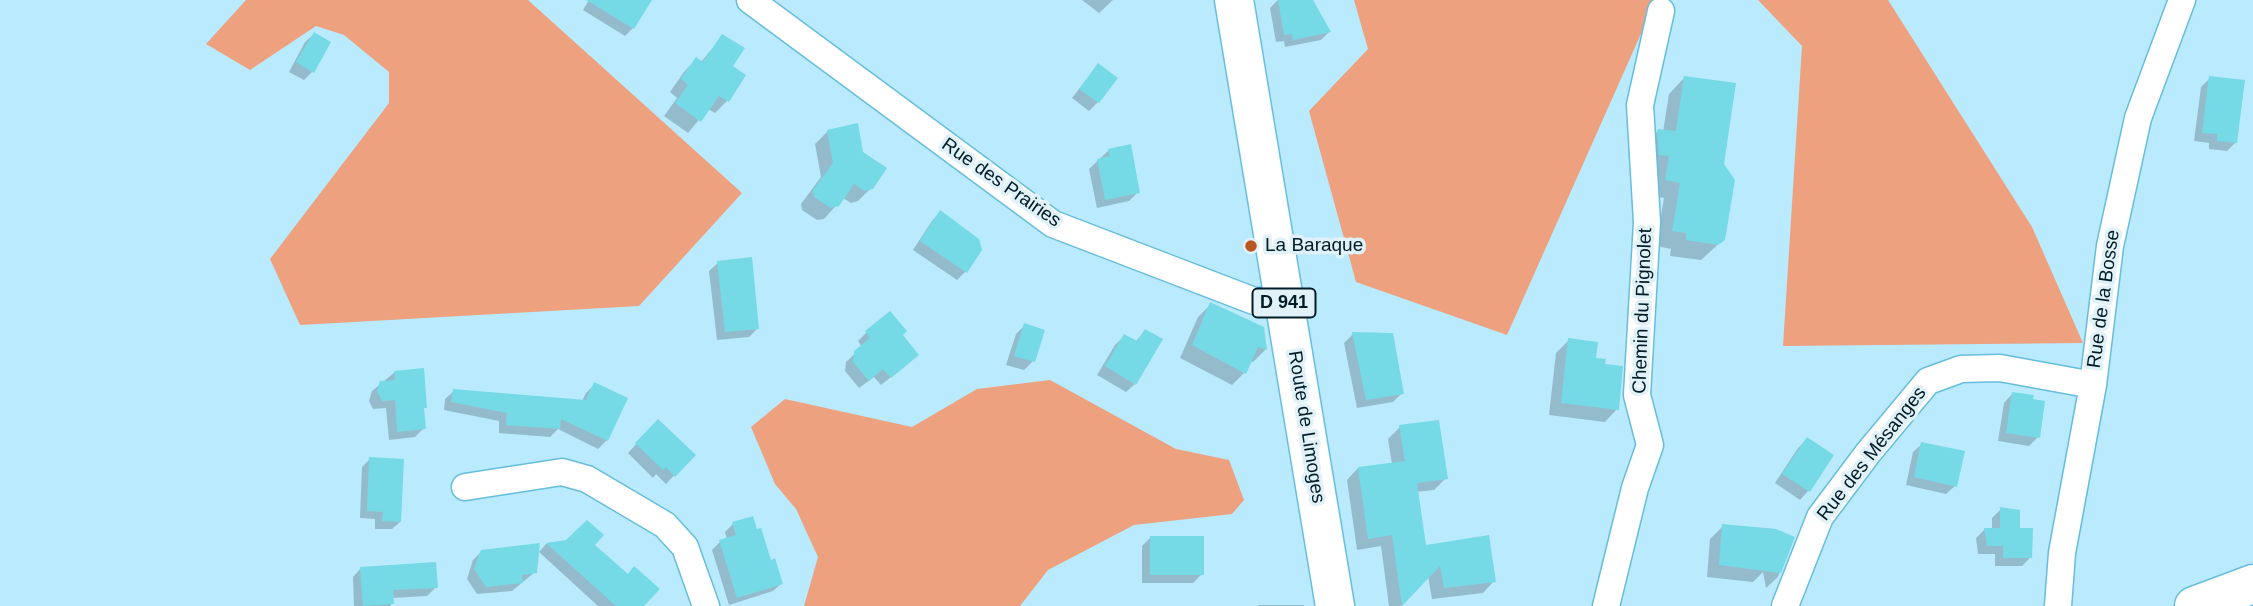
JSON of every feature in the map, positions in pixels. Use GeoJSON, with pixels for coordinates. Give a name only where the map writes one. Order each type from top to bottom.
{"type":"FeatureCollection","features":[{"type":"Feature","properties":{"kind":"main road","name":"Route de Limoges"},"geometry":{"type":"LineString","coordinates":[[1234,0],[1335,606]]}},
{"type":"Feature","properties":{"kind":"main road"},"geometry":{"type":"LineString","coordinates":[[2194,606],[2253,584]]}},
{"type":"Feature","properties":{"kind":"street","name":"Rue des Prairies"},"geometry":{"type":"LineString","coordinates":[[750,0],[1053,224],[1254,301],[1284,301]]}},
{"type":"Feature","properties":{"kind":"street","name":"Rue de la Bosse"},"geometry":{"type":"LineString","coordinates":[[2058,606],[2062,553],[2093,385],[2110,246],[2138,118],[2182,0]]}},
{"type":"Feature","properties":{"kind":"street","name":"Chemin du Pignolet"},"geometry":{"type":"LineString","coordinates":[[1606,606],[1635,488],[1650,445],[1637,395],[1647,222],[1640,105],[1661,11]]}},
{"type":"Feature","properties":{"kind":"street","name":"Rue des Mésanges"},"geometry":{"type":"LineString","coordinates":[[1785,606],[1820,517],[1868,453],[1928,381],[1961,369],[2000,368],[2093,385]]}},
{"type":"Feature","properties":{"kind":"street"},"geometry":{"type":"LineString","coordinates":[[465,487],[562,472],[587,479],[665,525],[685,547],[706,606]]}},
{"type":"Feature","properties":{"kind":"shaded area"},"geometry":{"type":"Polygon","coordinates":[[[246,0],[528,0],[742,193],[639,306],[300,325],[270,259],[389,103],[389,72],[344,35],[316,26],[250,70],[206,44],[246,0]]]}},
{"type":"Feature","properties":{"kind":"shaded area"},"geometry":{"type":"Polygon","coordinates":[[[1354,0],[1656,0],[1507,335],[1356,282],[1309,111],[1368,49],[1354,0]]]}},
{"type":"Feature","properties":{"kind":"shaded area"},"geometry":{"type":"Polygon","coordinates":[[[1758,0],[1888,0],[2032,227],[2083,343],[1783,346],[1802,46],[1758,0]]]}},
{"type":"Feature","properties":{"kind":"shaded area"},"geometry":{"type":"Polygon","coordinates":[[[1050,380],[1176,449],[1229,460],[1244,500],[1232,514],[1134,525],[1048,570],[1020,606],[804,606],[818,557],[796,509],[775,484],[751,427],[785,399],[912,427],[977,389],[1050,380]]]}},
{"type":"Feature","properties":{"kind":"building"},"geometry":{"type":"Polygon","coordinates":[[[586,0],[652,0],[634,29],[586,0]]]}},
{"type":"Feature","properties":{"kind":"building"},"geometry":{"type":"Polygon","coordinates":[[[1278,0],[1313,0],[1331,32],[1293,40],[1292,34],[1284,35],[1278,0]]]}},
{"type":"Feature","properties":{"kind":"building"},"geometry":{"type":"Polygon","coordinates":[[[314,32],[331,42],[314,73],[296,62],[314,32]]]}},
{"type":"Feature","properties":{"kind":"building"},"geometry":{"type":"Polygon","coordinates":[[[722,34],[745,48],[733,66],[746,75],[729,102],[719,96],[701,122],[675,103],[688,85],[681,79],[696,57],[703,62],[722,34]]]}},
{"type":"Feature","properties":{"kind":"building"},"geometry":{"type":"Polygon","coordinates":[[[1098,63],[1118,78],[1099,103],[1079,89],[1098,63]]]}},
{"type":"Feature","properties":{"kind":"building"},"geometry":{"type":"Polygon","coordinates":[[[1684,76],[1736,83],[1724,164],[1735,180],[1725,240],[1718,245],[1686,240],[1686,233],[1672,231],[1680,183],[1665,180],[1669,156],[1659,155],[1657,131],[1676,131],[1684,76]]]}},
{"type":"Feature","properties":{"kind":"building"},"geometry":{"type":"Polygon","coordinates":[[[2209,76],[2245,80],[2237,143],[2217,141],[2217,134],[2202,133],[2209,76]]]}},
{"type":"Feature","properties":{"kind":"building"},"geometry":{"type":"Polygon","coordinates":[[[858,123],[863,152],[887,168],[873,189],[864,191],[854,184],[839,206],[831,208],[814,197],[813,190],[833,163],[827,130],[858,123]]]}},
{"type":"Feature","properties":{"kind":"building"},"geometry":{"type":"Polygon","coordinates":[[[1131,144],[1140,193],[1105,200],[1097,159],[1110,156],[1108,149],[1131,144]]]}},
{"type":"Feature","properties":{"kind":"building"},"geometry":{"type":"Polygon","coordinates":[[[940,210],[979,239],[982,250],[967,273],[920,241],[940,210]]]}},
{"type":"Feature","properties":{"kind":"building"},"geometry":{"type":"Polygon","coordinates":[[[752,257],[759,329],[725,332],[717,261],[752,257]]]}},
{"type":"Feature","properties":{"kind":"building"},"geometry":{"type":"Polygon","coordinates":[[[1210,302],[1264,327],[1267,350],[1258,347],[1246,374],[1192,345],[1210,302]]]}},
{"type":"Feature","properties":{"kind":"building"},"geometry":{"type":"Polygon","coordinates":[[[890,311],[907,331],[903,335],[919,355],[891,378],[883,369],[869,381],[853,362],[854,351],[870,338],[865,331],[890,311]]]}},
{"type":"Feature","properties":{"kind":"building"},"geometry":{"type":"Polygon","coordinates":[[[1024,323],[1045,330],[1035,362],[1014,356],[1024,323]]]}},
{"type":"Feature","properties":{"kind":"building"},"geometry":{"type":"Polygon","coordinates":[[[1145,329],[1163,339],[1136,385],[1105,366],[1124,334],[1137,341],[1145,329]]]}},
{"type":"Feature","properties":{"kind":"building"},"geometry":{"type":"Polygon","coordinates":[[[1352,332],[1393,333],[1404,394],[1366,400],[1352,332]]]}},
{"type":"Feature","properties":{"kind":"building"},"geometry":{"type":"Polygon","coordinates":[[[1568,338],[1598,342],[1596,358],[1606,359],[1605,364],[1623,366],[1619,410],[1561,403],[1568,338]]]}},
{"type":"Feature","properties":{"kind":"building"},"geometry":{"type":"Polygon","coordinates":[[[424,368],[426,429],[397,432],[395,400],[382,401],[377,391],[380,381],[395,380],[394,371],[424,368]]]}},
{"type":"Feature","properties":{"kind":"building"},"geometry":{"type":"Polygon","coordinates":[[[594,382],[628,398],[608,441],[561,419],[560,429],[506,425],[507,413],[451,402],[453,389],[586,400],[594,382]]]}},
{"type":"Feature","properties":{"kind":"building"},"geometry":{"type":"Polygon","coordinates":[[[2012,392],[2034,395],[2033,399],[2045,401],[2040,438],[2006,433],[2012,392]]]}},
{"type":"Feature","properties":{"kind":"building"},"geometry":{"type":"Polygon","coordinates":[[[658,419],[696,455],[675,477],[666,467],[663,470],[635,443],[658,419]]]}},
{"type":"Feature","properties":{"kind":"building"},"geometry":{"type":"Polygon","coordinates":[[[1439,420],[1448,479],[1417,483],[1426,545],[1489,535],[1496,582],[1444,588],[1440,566],[1402,606],[1392,535],[1368,539],[1358,467],[1405,461],[1399,425],[1439,420]]]}},
{"type":"Feature","properties":{"kind":"building"},"geometry":{"type":"Polygon","coordinates":[[[1807,437],[1834,455],[1810,492],[1782,474],[1807,437]]]}},
{"type":"Feature","properties":{"kind":"building"},"geometry":{"type":"Polygon","coordinates":[[[1921,442],[1965,451],[1957,487],[1914,477],[1921,442]]]}},
{"type":"Feature","properties":{"kind":"building"},"geometry":{"type":"Polygon","coordinates":[[[369,457],[404,459],[401,522],[382,521],[383,512],[367,511],[369,457]]]}},
{"type":"Feature","properties":{"kind":"building"},"geometry":{"type":"Polygon","coordinates":[[[2000,507],[2020,510],[2020,528],[2033,528],[2032,558],[2003,558],[2003,546],[1987,546],[1984,528],[2000,528],[2000,507]]]}},
{"type":"Feature","properties":{"kind":"building"},"geometry":{"type":"Polygon","coordinates":[[[753,516],[757,529],[761,528],[771,560],[775,558],[783,584],[737,598],[719,540],[736,535],[732,522],[753,516]]]}},
{"type":"Feature","properties":{"kind":"building"},"geometry":{"type":"Polygon","coordinates":[[[587,520],[604,535],[595,545],[628,574],[634,566],[660,589],[644,606],[616,606],[546,543],[566,540],[587,520]]]}},
{"type":"Feature","properties":{"kind":"building"},"geometry":{"type":"Polygon","coordinates":[[[1722,524],[1776,529],[1795,537],[1781,573],[1719,565],[1722,524]]]}},
{"type":"Feature","properties":{"kind":"building"},"geometry":{"type":"Polygon","coordinates":[[[1150,536],[1204,536],[1204,575],[1150,575],[1150,536]]]}},
{"type":"Feature","properties":{"kind":"building"},"geometry":{"type":"Polygon","coordinates":[[[540,543],[537,573],[522,575],[523,583],[486,587],[474,569],[481,550],[540,543]]]}},
{"type":"Feature","properties":{"kind":"building"},"geometry":{"type":"Polygon","coordinates":[[[436,562],[438,588],[393,590],[394,604],[363,606],[360,567],[436,562]]]}},
{"type":"Feature","properties":{"kind":"place","name":"La Baraque"},"geometry":{"type":"Point","coordinates":[1251,246]}}]}
